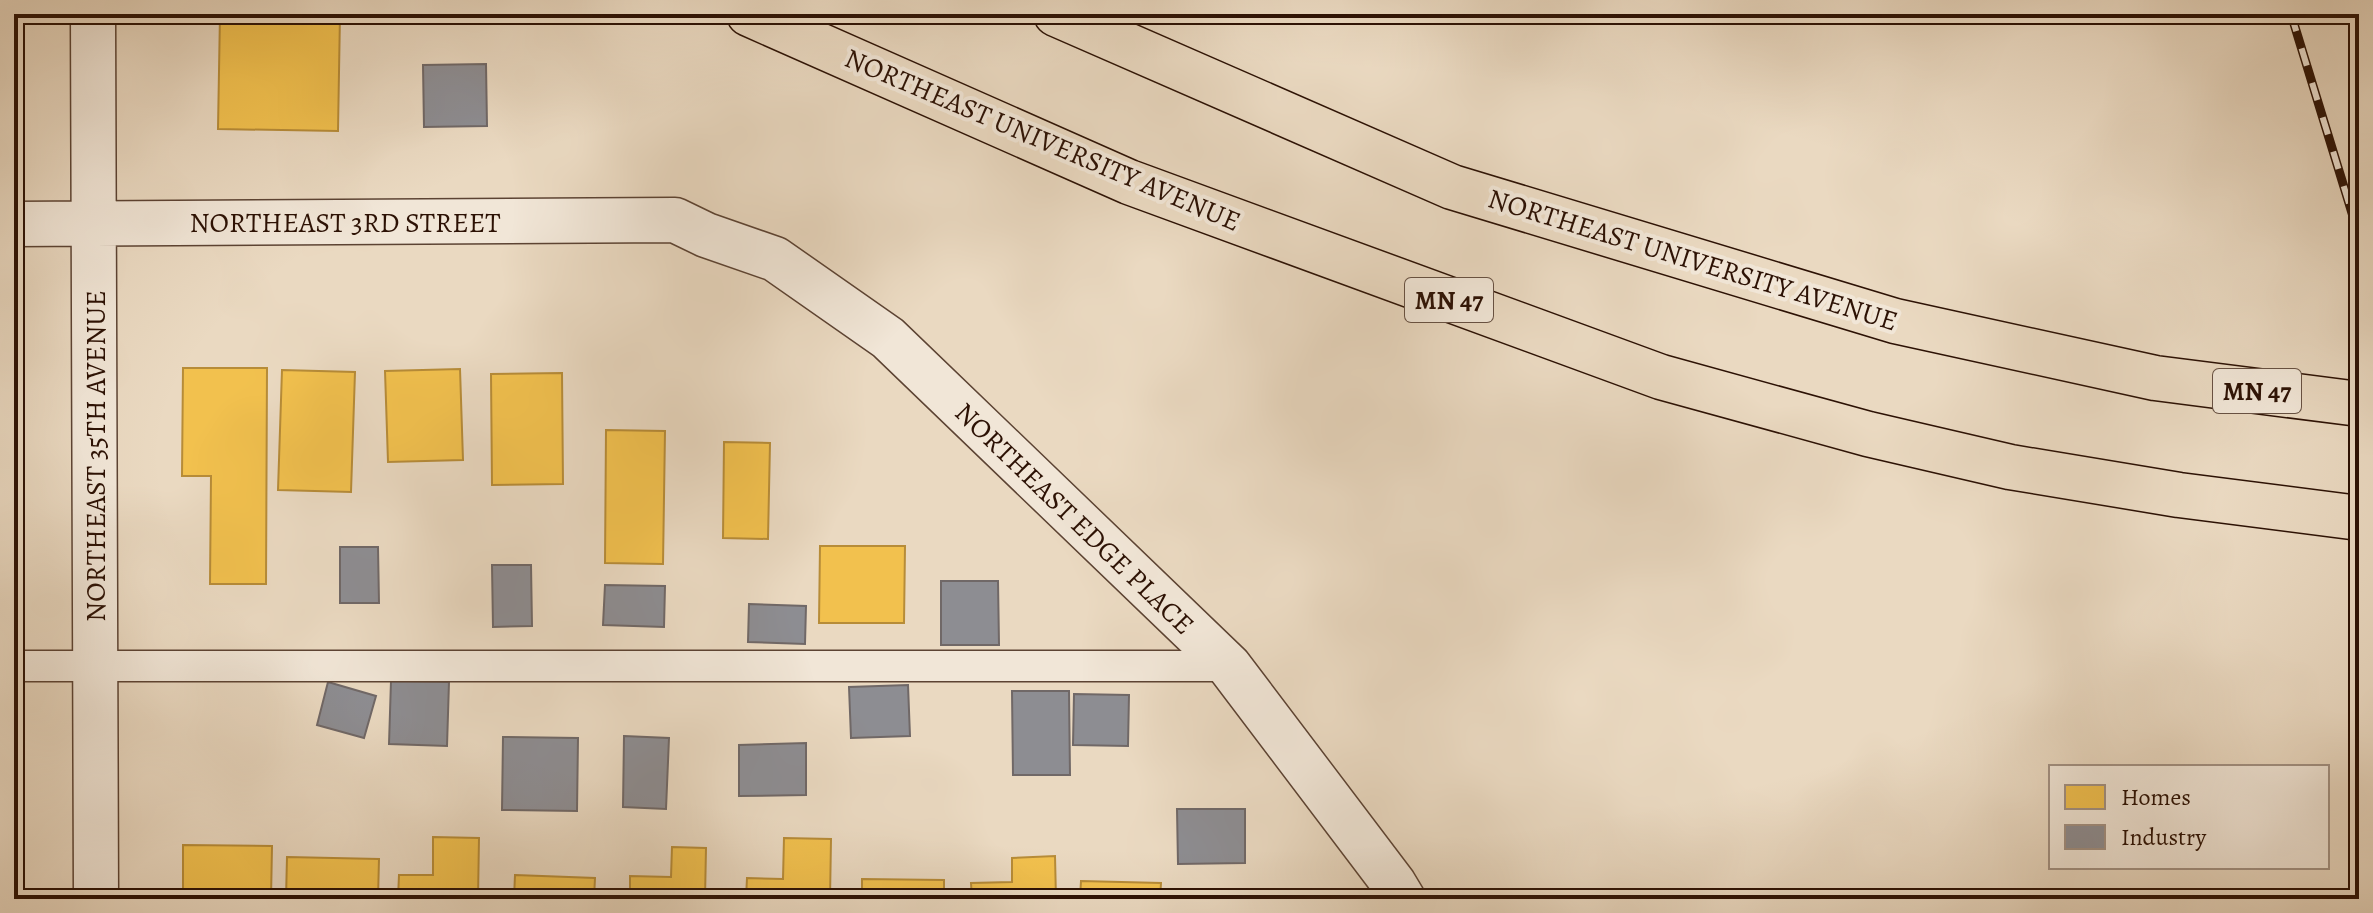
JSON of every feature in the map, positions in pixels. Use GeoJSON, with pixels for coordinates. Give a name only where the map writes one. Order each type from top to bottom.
{"type":"FeatureCollection","features":[{"type":"Feature","properties":{"kind":"main road","name":"NORTHEAST UNIVERSITY AVENUE"},"geometry":{"type":"LineString","coordinates":[[749,14],[1129,182],[1661,377],[1868,434],[2010,467],[2179,495],[2359,518]]}},
{"type":"Feature","properties":{"kind":"main road","name":"NORTHEAST UNIVERSITY AVENUE"},"geometry":{"type":"LineString","coordinates":[[1056,14],[1452,187],[1895,321],[2155,378],[2359,404]]}},
{"type":"Feature","properties":{"kind":"main road"},"geometry":{"type":"LineString","coordinates":[[1112,14],[1218,84]]}},
{"type":"Feature","properties":{"kind":"street","name":"NORTHEAST 35TH AVENUE"},"geometry":{"type":"LineString","coordinates":[[93,14],[96,899]]}},
{"type":"Feature","properties":{"kind":"street","name":"NORTHEAST 3RD STREET"},"geometry":{"type":"LineString","coordinates":[[14,224],[675,220]]}},
{"type":"Feature","properties":{"kind":"street","name":"NORTHEAST EDGE PLACE"},"geometry":{"type":"LineString","coordinates":[[675,220],[706,235],[775,259],[888,338],[1229,666],[1403,899]]}},
{"type":"Feature","properties":{"kind":"lane"},"geometry":{"type":"LineString","coordinates":[[14,666],[1229,666]]}},
{"type":"Feature","properties":{"kind":"building: Homes"},"geometry":{"type":"Polygon","coordinates":[[[220,14],[340,14],[338,131],[218,129],[220,14]]]}},
{"type":"Feature","properties":{"kind":"building: Homes"},"geometry":{"type":"Polygon","coordinates":[[[183,368],[267,368],[266,584],[210,584],[211,476],[182,476],[183,368]]]}},
{"type":"Feature","properties":{"kind":"building: Homes"},"geometry":{"type":"Polygon","coordinates":[[[460,369],[463,460],[388,462],[385,371],[460,369]]]}},
{"type":"Feature","properties":{"kind":"building: Homes"},"geometry":{"type":"Polygon","coordinates":[[[282,370],[355,372],[351,492],[278,490],[282,370]]]}},
{"type":"Feature","properties":{"kind":"building: Homes"},"geometry":{"type":"Polygon","coordinates":[[[562,373],[563,484],[492,485],[491,374],[562,373]]]}},
{"type":"Feature","properties":{"kind":"building: Homes"},"geometry":{"type":"Polygon","coordinates":[[[606,430],[665,431],[663,564],[605,563],[606,430]]]}},
{"type":"Feature","properties":{"kind":"building: Homes"},"geometry":{"type":"Polygon","coordinates":[[[724,442],[770,443],[768,539],[723,538],[724,442]]]}},
{"type":"Feature","properties":{"kind":"building: Homes"},"geometry":{"type":"Polygon","coordinates":[[[820,546],[905,546],[904,623],[819,623],[820,546]]]}},
{"type":"Feature","properties":{"kind":"building: Homes"},"geometry":{"type":"Polygon","coordinates":[[[433,837],[479,838],[478,899],[398,899],[399,875],[433,875],[433,837]]]}},
{"type":"Feature","properties":{"kind":"building: Homes"},"geometry":{"type":"Polygon","coordinates":[[[784,838],[831,839],[830,899],[746,899],[747,878],[783,879],[784,838]]]}},
{"type":"Feature","properties":{"kind":"building: Homes"},"geometry":{"type":"Polygon","coordinates":[[[183,845],[272,846],[271,899],[183,899],[183,845]]]}},
{"type":"Feature","properties":{"kind":"building: Homes"},"geometry":{"type":"Polygon","coordinates":[[[672,847],[706,848],[705,899],[630,899],[630,876],[671,877],[672,847]]]}},
{"type":"Feature","properties":{"kind":"building: Homes"},"geometry":{"type":"Polygon","coordinates":[[[1055,856],[1056,899],[972,899],[971,883],[1012,882],[1012,858],[1055,856]]]}},
{"type":"Feature","properties":{"kind":"building: Homes"},"geometry":{"type":"Polygon","coordinates":[[[287,857],[379,859],[378,899],[286,899],[287,857]]]}},
{"type":"Feature","properties":{"kind":"building: Homes"},"geometry":{"type":"Polygon","coordinates":[[[515,875],[595,878],[594,899],[514,899],[515,875]]]}},
{"type":"Feature","properties":{"kind":"building: Homes"},"geometry":{"type":"Polygon","coordinates":[[[862,879],[944,880],[944,899],[862,899],[862,879]]]}},
{"type":"Feature","properties":{"kind":"building: Homes"},"geometry":{"type":"Polygon","coordinates":[[[1081,881],[1161,883],[1160,899],[1080,899],[1081,881]]]}},
{"type":"Feature","properties":{"kind":"building: Industry"},"geometry":{"type":"Polygon","coordinates":[[[486,64],[487,126],[424,127],[423,65],[486,64]]]}},
{"type":"Feature","properties":{"kind":"building: Industry"},"geometry":{"type":"Polygon","coordinates":[[[340,547],[378,547],[379,603],[340,603],[340,547]]]}},
{"type":"Feature","properties":{"kind":"building: Industry"},"geometry":{"type":"Polygon","coordinates":[[[492,565],[531,565],[532,626],[493,627],[492,565]]]}},
{"type":"Feature","properties":{"kind":"building: Industry"},"geometry":{"type":"Polygon","coordinates":[[[941,581],[998,581],[999,645],[941,645],[941,581]]]}},
{"type":"Feature","properties":{"kind":"building: Industry"},"geometry":{"type":"Polygon","coordinates":[[[605,585],[665,586],[664,627],[603,625],[605,585]]]}},
{"type":"Feature","properties":{"kind":"building: Industry"},"geometry":{"type":"Polygon","coordinates":[[[749,604],[806,606],[805,644],[748,642],[749,604]]]}},
{"type":"Feature","properties":{"kind":"building: Industry"},"geometry":{"type":"Polygon","coordinates":[[[391,681],[449,682],[447,746],[389,744],[391,681]]]}},
{"type":"Feature","properties":{"kind":"building: Industry"},"geometry":{"type":"Polygon","coordinates":[[[328,682],[376,696],[364,738],[317,725],[328,682]]]}},
{"type":"Feature","properties":{"kind":"building: Industry"},"geometry":{"type":"Polygon","coordinates":[[[908,685],[910,736],[851,738],[849,687],[908,685]]]}},
{"type":"Feature","properties":{"kind":"building: Industry"},"geometry":{"type":"Polygon","coordinates":[[[1012,691],[1069,691],[1070,775],[1013,775],[1012,691]]]}},
{"type":"Feature","properties":{"kind":"building: Industry"},"geometry":{"type":"Polygon","coordinates":[[[1074,694],[1129,695],[1128,746],[1073,745],[1074,694]]]}},
{"type":"Feature","properties":{"kind":"building: Industry"},"geometry":{"type":"Polygon","coordinates":[[[624,736],[669,738],[666,809],[623,807],[624,736]]]}},
{"type":"Feature","properties":{"kind":"building: Industry"},"geometry":{"type":"Polygon","coordinates":[[[503,737],[578,738],[577,811],[502,810],[503,737]]]}},
{"type":"Feature","properties":{"kind":"building: Industry"},"geometry":{"type":"Polygon","coordinates":[[[806,743],[806,795],[739,796],[739,745],[806,743]]]}},
{"type":"Feature","properties":{"kind":"building: Industry"},"geometry":{"type":"Polygon","coordinates":[[[1177,809],[1245,809],[1245,863],[1178,864],[1177,809]]]}},
{"type":"Feature","properties":{"kind":"railway"},"geometry":{"type":"LineString","coordinates":[[2291,14],[2359,236]]}}]}
